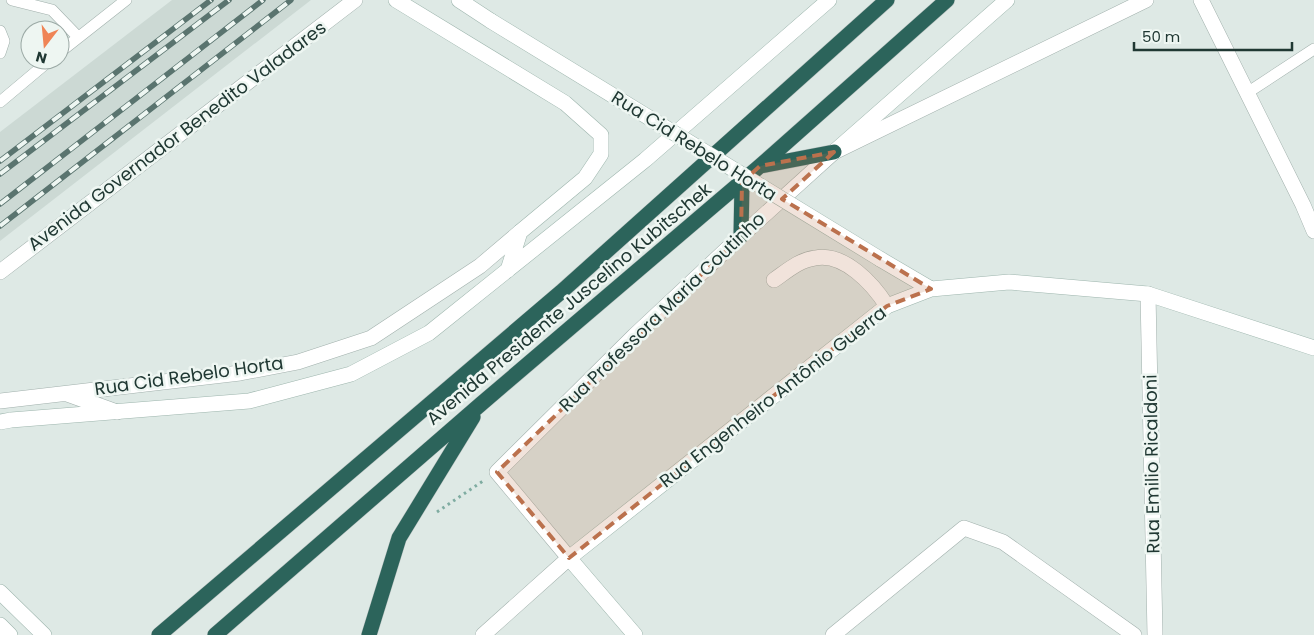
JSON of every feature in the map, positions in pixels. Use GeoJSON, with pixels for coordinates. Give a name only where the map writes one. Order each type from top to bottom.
{"type":"FeatureCollection","features":[{"type":"Feature","properties":{"kind":"highway","name":"Avenida Presidente Juscelino Kubitschek"},"geometry":{"type":"LineString","coordinates":[[159,635],[561,292],[887,0]]}},
{"type":"Feature","properties":{"kind":"highway","name":"Avenida Presidente Juscelino Kubitschek"},"geometry":{"type":"LineString","coordinates":[[215,635],[481,404],[742,182],[947,0]]}},
{"type":"Feature","properties":{"kind":"highway"},"geometry":{"type":"LineString","coordinates":[[760,166],[834,152]]}},
{"type":"Feature","properties":{"kind":"highway"},"geometry":{"type":"LineString","coordinates":[[741,236],[742,182]]}},
{"type":"Feature","properties":{"kind":"highway"},"geometry":{"type":"LineString","coordinates":[[369,635],[399,538],[481,404]]}},
{"type":"Feature","properties":{"kind":"street","name":"Avenida Governador Benedito Valadares"},"geometry":{"type":"LineString","coordinates":[[0,272],[355,0]]}},
{"type":"Feature","properties":{"kind":"street","name":"Rua Cid Rebelo Horta"},"geometry":{"type":"LineString","coordinates":[[1,400],[240,373],[298,362],[371,338],[480,266],[584,178],[601,154],[600,135],[565,103],[396,0]]}},
{"type":"Feature","properties":{"kind":"street","name":"Rua Cid Rebelo Horta"},"geometry":{"type":"LineString","coordinates":[[459,0],[931,289]]}},
{"type":"Feature","properties":{"kind":"street"},"geometry":{"type":"LineString","coordinates":[[0,422],[249,401],[351,374],[429,333],[638,166],[829,0]]}},
{"type":"Feature","properties":{"kind":"street"},"geometry":{"type":"LineString","coordinates":[[834,152],[1007,0]]}},
{"type":"Feature","properties":{"kind":"street","name":"Rua Professora Maria Coutinho"},"geometry":{"type":"LineString","coordinates":[[497,472],[635,335],[834,152],[1146,0]]}},
{"type":"Feature","properties":{"kind":"street"},"geometry":{"type":"LineString","coordinates":[[1201,0],[1247,93],[1308,202],[1314,231]]}},
{"type":"Feature","properties":{"kind":"street"},"geometry":{"type":"LineString","coordinates":[[508,270],[520,232]]}},
{"type":"Feature","properties":{"kind":"street"},"geometry":{"type":"LineString","coordinates":[[774,280],[802,261],[817,257],[838,260],[862,275],[878,291],[887,306]]}},
{"type":"Feature","properties":{"kind":"street","name":"Rua Engenheiro Antônio Guerra"},"geometry":{"type":"LineString","coordinates":[[483,635],[569,558],[887,306],[931,289],[1010,282],[1148,294],[1314,348]]}},
{"type":"Feature","properties":{"kind":"street","name":"Rua Emilio Ricaldoni"},"geometry":{"type":"LineString","coordinates":[[1148,294],[1155,635]]}},
{"type":"Feature","properties":{"kind":"street"},"geometry":{"type":"LineString","coordinates":[[63,392],[117,412]]}},
{"type":"Feature","properties":{"kind":"street"},"geometry":{"type":"LineString","coordinates":[[497,472],[635,635]]}},
{"type":"Feature","properties":{"kind":"street"},"geometry":{"type":"LineString","coordinates":[[833,635],[964,528],[1003,542],[1134,635]]}},
{"type":"Feature","properties":{"kind":"street"},"geometry":{"type":"LineString","coordinates":[[0,592],[44,635]]}},
{"type":"Feature","properties":{"kind":"street"},"geometry":{"type":"LineString","coordinates":[[0,625],[10,635]]}},
{"type":"Feature","properties":{"kind":"lane"},"geometry":{"type":"LineString","coordinates":[[12,0],[52,10],[78,37]]}},
{"type":"Feature","properties":{"kind":"lane"},"geometry":{"type":"LineString","coordinates":[[70,44],[126,0]]}},
{"type":"Feature","properties":{"kind":"lane"},"geometry":{"type":"LineString","coordinates":[[0,31],[4,41],[0,53]]}},
{"type":"Feature","properties":{"kind":"lane"},"geometry":{"type":"LineString","coordinates":[[1247,93],[1314,49]]}},
{"type":"Feature","properties":{"kind":"lane"},"geometry":{"type":"LineString","coordinates":[[0,102],[38,70]]}},
{"type":"Feature","properties":{"kind":"path"},"geometry":{"type":"LineString","coordinates":[[432,516],[497,472]]}},
{"type":"Feature","properties":{"kind":"highlighted area"},"geometry":{"type":"Polygon","coordinates":[[[834,152],[782,199],[931,289],[887,306],[569,558],[497,472],[741,236],[742,182],[760,166],[834,152]]]}},
{"type":"Feature","properties":{"kind":"shaded area"},"geometry":{"type":"Polygon","coordinates":[[[172,0],[311,0],[0,241],[0,132],[172,0]]]}},
{"type":"Feature","properties":{"kind":"railway"},"geometry":{"type":"LineString","coordinates":[[0,161],[211,0]]}},
{"type":"Feature","properties":{"kind":"railway"},"geometry":{"type":"LineString","coordinates":[[0,174],[229,0]]}},
{"type":"Feature","properties":{"kind":"railway"},"geometry":{"type":"LineString","coordinates":[[0,204],[263,0]]}},
{"type":"Feature","properties":{"kind":"railway"},"geometry":{"type":"LineString","coordinates":[[0,226],[291,0]]}}]}
